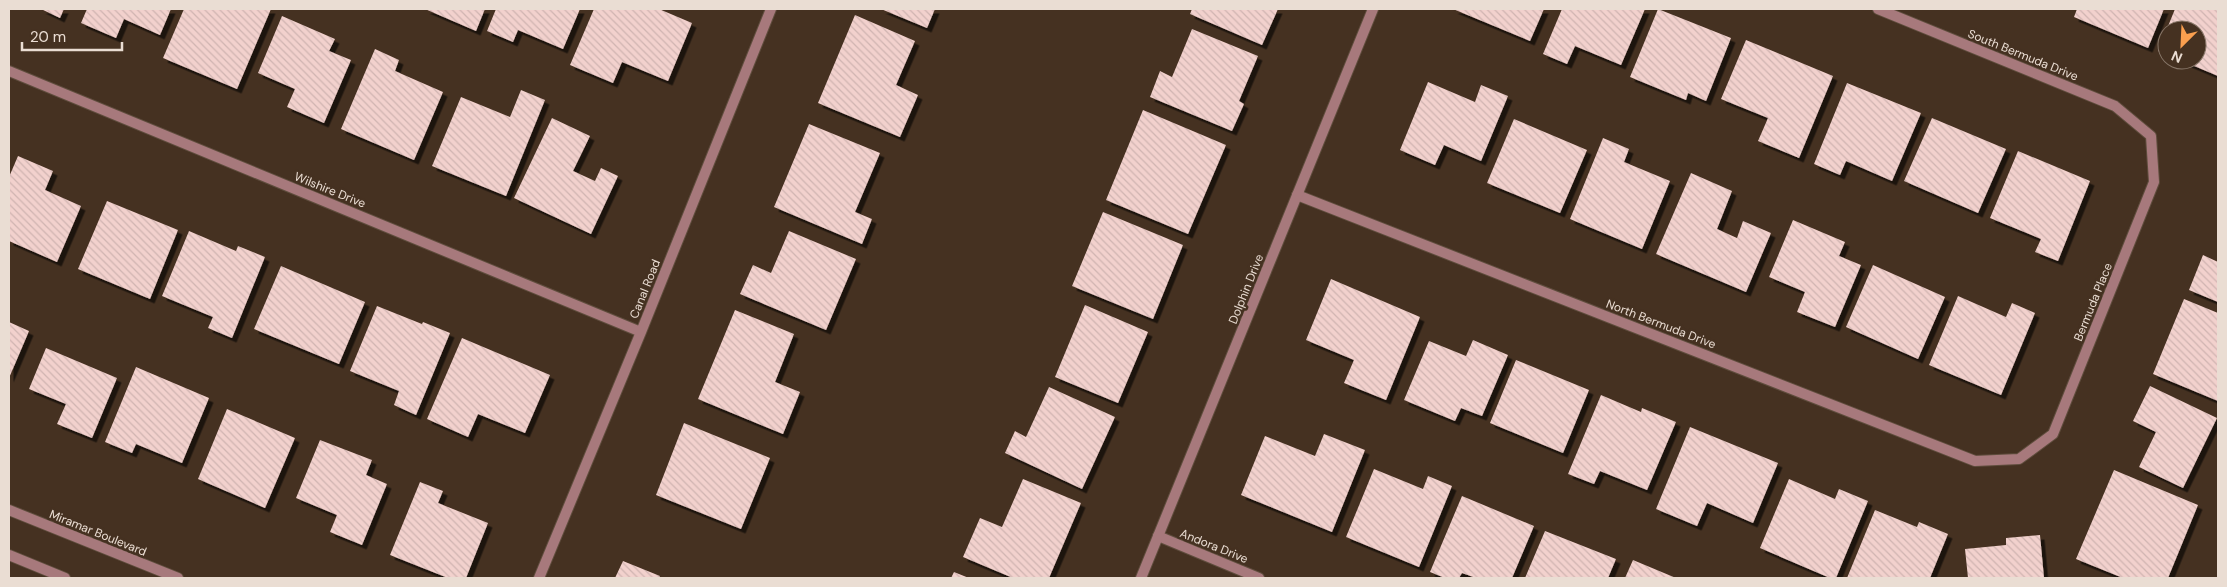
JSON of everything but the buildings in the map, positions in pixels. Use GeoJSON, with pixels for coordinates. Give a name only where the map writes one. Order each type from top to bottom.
{"type":"FeatureCollection","features":[{"type":"Feature","properties":{"kind":"street","name":"Canal Road"},"geometry":{"type":"LineString","coordinates":[[539,578],[641,332],[771,9]]}},
{"type":"Feature","properties":{"kind":"street","name":"Dolphin Drive"},"geometry":{"type":"LineString","coordinates":[[1141,578],[1373,9]]}},
{"type":"Feature","properties":{"kind":"street","name":"South Bermuda Drive"},"geometry":{"type":"LineString","coordinates":[[1878,9],[2115,106],[2151,136]]}},
{"type":"Feature","properties":{"kind":"street","name":"Wilshire Drive"},"geometry":{"type":"LineString","coordinates":[[9,71],[641,332]]}},
{"type":"Feature","properties":{"kind":"street","name":"Bermuda Place"},"geometry":{"type":"LineString","coordinates":[[2019,460],[2053,434],[2154,182],[2151,136]]}},
{"type":"Feature","properties":{"kind":"street","name":"North Bermuda Drive"},"geometry":{"type":"LineString","coordinates":[[1297,195],[1975,461],[2019,460]]}},
{"type":"Feature","properties":{"kind":"street","name":"Miramar Boulevard"},"geometry":{"type":"LineString","coordinates":[[9,510],[178,578]]}},
{"type":"Feature","properties":{"kind":"street","name":"Andora Drive"},"geometry":{"type":"LineString","coordinates":[[1158,536],[1259,578]]}},
{"type":"Feature","properties":{"kind":"street"},"geometry":{"type":"LineString","coordinates":[[9,555],[65,578]]}}]}
